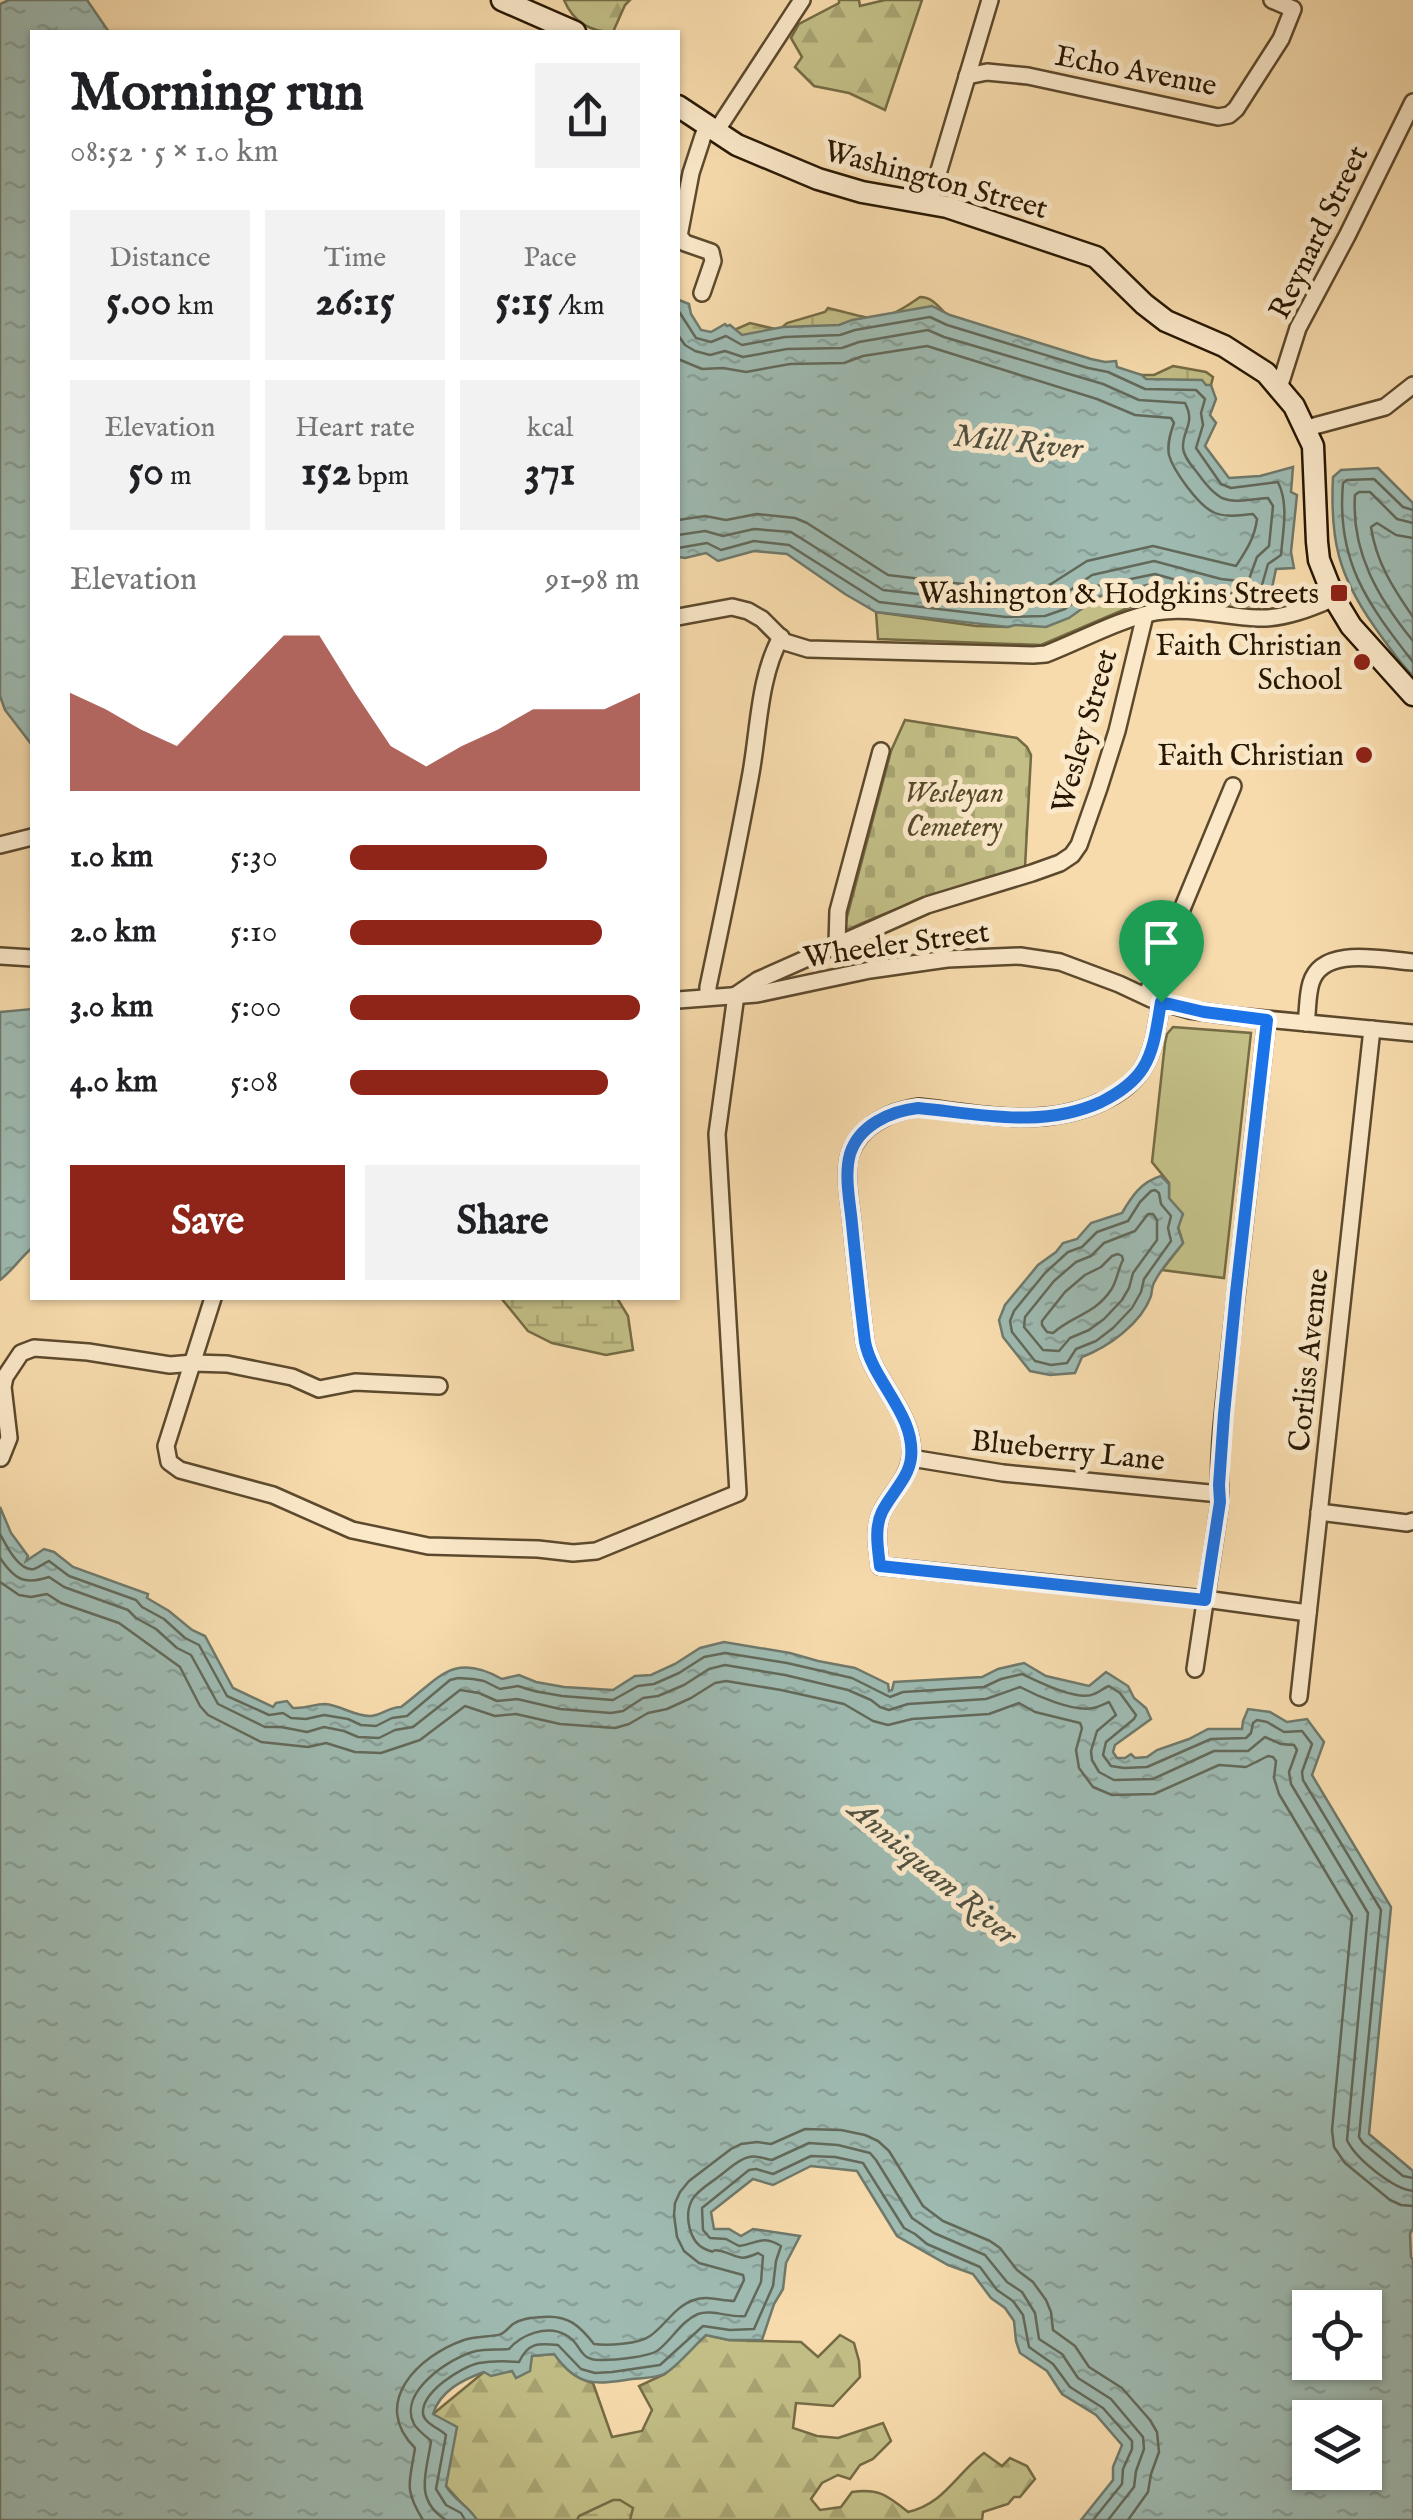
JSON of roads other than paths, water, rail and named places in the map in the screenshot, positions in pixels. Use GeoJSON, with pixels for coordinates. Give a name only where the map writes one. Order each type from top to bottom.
{"type":"FeatureCollection","features":[{"type":"Feature","properties":{"kind":"main road"},"geometry":{"type":"LineString","coordinates":[[502,0],[570,30]]}},
{"type":"Feature","properties":{"kind":"main road","name":"Washington Street"},"geometry":{"type":"LineString","coordinates":[[680,107],[737,145],[818,179],[880,196],[947,207],[1096,257],[1166,321],[1224,346],[1266,373],[1294,406],[1313,446],[1320,560],[1334,598],[1351,626],[1413,695]]}},
{"type":"Feature","properties":{"kind":"street"},"geometry":{"type":"LineString","coordinates":[[680,231],[691,173],[711,130],[802,0]]}},
{"type":"Feature","properties":{"kind":"street"},"geometry":{"type":"LineString","coordinates":[[929,204],[990,0]]}},
{"type":"Feature","properties":{"kind":"street","name":"Echo Avenue"},"geometry":{"type":"LineString","coordinates":[[967,76],[986,72],[1028,76],[1218,117],[1229,115],[1281,39],[1293,9],[1272,0]]}},
{"type":"Feature","properties":{"kind":"street","name":"Reynard Street"},"geometry":{"type":"LineString","coordinates":[[1279,388],[1298,328],[1413,102]]}},
{"type":"Feature","properties":{"kind":"street"},"geometry":{"type":"LineString","coordinates":[[680,237],[685,244],[711,252],[713,260],[702,293]]}},
{"type":"Feature","properties":{"kind":"street"},"geometry":{"type":"LineString","coordinates":[[1307,428],[1384,407],[1413,385]]}},
{"type":"Feature","properties":{"kind":"street"},"geometry":{"type":"LineString","coordinates":[[680,617],[732,607],[748,611],[785,642],[808,649],[1033,656],[1158,612],[1261,618],[1308,609],[1334,598]]}},
{"type":"Feature","properties":{"kind":"street","name":"Wesley Street"},"geometry":{"type":"LineString","coordinates":[[736,995],[758,980],[927,904],[1032,873],[1072,855],[1080,845],[1111,750],[1145,615]]}},
{"type":"Feature","properties":{"kind":"street"},"geometry":{"type":"LineString","coordinates":[[708,997],[765,678],[771,654],[781,637]]}},
{"type":"Feature","properties":{"kind":"street"},"geometry":{"type":"LineString","coordinates":[[838,944],[838,911],[881,750]]}},
{"type":"Feature","properties":{"kind":"street"},"geometry":{"type":"LineString","coordinates":[[1232,786],[1153,999],[1154,1042],[1142,1069],[1126,1087],[1102,1102],[1052,1118],[904,1109],[863,1131],[856,1142],[850,1155],[848,1184],[865,1342],[873,1368],[900,1412],[912,1458],[879,1520],[877,1534],[880,1566],[1308,1614]]}},
{"type":"Feature","properties":{"kind":"street"},"geometry":{"type":"LineString","coordinates":[[0,846],[30,838]]}},
{"type":"Feature","properties":{"kind":"street"},"geometry":{"type":"LineString","coordinates":[[0,956],[30,958]]}},
{"type":"Feature","properties":{"kind":"street","name":"Wheeler Street"},"geometry":{"type":"LineString","coordinates":[[680,1000],[767,992],[905,964],[1004,956],[1060,962],[1153,999],[1204,1012],[1413,1033]]}},
{"type":"Feature","properties":{"kind":"street"},"geometry":{"type":"LineString","coordinates":[[1306,1024],[1311,982],[1330,961],[1347,958],[1413,962]]}},
{"type":"Feature","properties":{"kind":"street"},"geometry":{"type":"LineString","coordinates":[[212,1300],[166,1446],[169,1462],[180,1470],[273,1495],[352,1530],[428,1546],[573,1553],[596,1551],[738,1493],[717,1134],[736,995]]}},
{"type":"Feature","properties":{"kind":"street"},"geometry":{"type":"LineString","coordinates":[[1195,1669],[1220,1494],[1224,1414],[1267,1020]]}},
{"type":"Feature","properties":{"kind":"street","name":"Corliss Avenue"},"geometry":{"type":"LineString","coordinates":[[1299,1698],[1372,1029]]}},
{"type":"Feature","properties":{"kind":"street"},"geometry":{"type":"LineString","coordinates":[[1,1458],[9,1438],[2,1386],[22,1353],[34,1348],[170,1365],[193,1362],[262,1370],[319,1389],[355,1382],[439,1386]]}},
{"type":"Feature","properties":{"kind":"street","name":"Blueberry Lane"},"geometry":{"type":"LineString","coordinates":[[912,1458],[1003,1473],[1220,1494]]}},
{"type":"Feature","properties":{"kind":"street"},"geometry":{"type":"LineString","coordinates":[[1319,1512],[1413,1521]]}},
{"type":"Feature","properties":{"kind":"water"},"geometry":{"type":"Polygon","coordinates":[[[9,0],[87,0],[108,30],[30,30],[30,742],[5,710],[0,696],[0,4],[9,0]]]}},
{"type":"Feature","properties":{"kind":"water","name":"Mill River"},"geometry":{"type":"Polygon","coordinates":[[[680,300],[689,304],[701,330],[711,332],[725,324],[742,335],[783,327],[839,325],[932,306],[1091,359],[1116,361],[1117,367],[1146,379],[1202,380],[1211,385],[1216,399],[1210,415],[1216,423],[1205,446],[1229,478],[1260,476],[1293,467],[1291,492],[1297,495],[1291,552],[1294,568],[1276,569],[1262,607],[1218,602],[1156,583],[1100,596],[1069,618],[1046,627],[1008,627],[876,612],[787,554],[754,551],[718,561],[706,553],[680,557],[680,300]]]}},
{"type":"Feature","properties":{"kind":"water"},"geometry":{"type":"Polygon","coordinates":[[[1378,468],[1413,503],[1413,676],[1392,652],[1352,590],[1335,538],[1333,477],[1341,470],[1378,468]]]}},
{"type":"Feature","properties":{"kind":"water"},"geometry":{"type":"Polygon","coordinates":[[[30,1009],[30,1250],[0,1280],[0,1012],[30,1009]]]}},
{"type":"Feature","properties":{"kind":"water"},"geometry":{"type":"Polygon","coordinates":[[[1161,1176],[1169,1184],[1169,1198],[1183,1214],[1178,1228],[1183,1243],[1153,1284],[1140,1316],[1122,1333],[1082,1357],[1075,1373],[1050,1375],[1030,1371],[1003,1337],[999,1320],[1005,1305],[1038,1265],[1063,1243],[1077,1239],[1091,1223],[1122,1213],[1138,1190],[1161,1176]]]}},
{"type":"Feature","properties":{"kind":"water","name":"Annisquam River"},"geometry":{"type":"Polygon","coordinates":[[[0,1507],[11,1533],[28,1556],[26,1561],[44,1549],[73,1567],[148,1594],[147,1598],[205,1636],[233,1688],[273,1707],[287,1701],[293,1708],[325,1704],[360,1715],[375,1715],[401,1707],[436,1678],[458,1668],[485,1671],[502,1679],[519,1675],[564,1687],[613,1690],[635,1676],[651,1675],[700,1648],[724,1642],[855,1668],[888,1684],[889,1691],[894,1682],[982,1677],[1024,1663],[1046,1676],[1089,1686],[1106,1672],[1128,1686],[1151,1719],[1115,1745],[1113,1752],[1117,1758],[1131,1754],[1135,1758],[1147,1757],[1208,1729],[1242,1729],[1248,1709],[1270,1712],[1287,1722],[1307,1719],[1324,1742],[1312,1775],[1391,1907],[1369,2134],[1413,2171],[1413,2520],[1081,2520],[1113,2480],[1113,2467],[1122,2445],[1096,2415],[1062,2394],[1047,2371],[1020,2353],[1014,2321],[973,2274],[948,2265],[897,2236],[857,2171],[811,2166],[773,2185],[753,2179],[711,2212],[714,2229],[729,2229],[741,2236],[753,2229],[800,2236],[786,2263],[783,2289],[762,2340],[706,2335],[664,2374],[607,2382],[579,2378],[554,2354],[532,2356],[530,2371],[516,2378],[512,2371],[491,2376],[484,2372],[446,2393],[433,2414],[457,2427],[446,2486],[477,2520],[0,2520],[0,1507]]]}},
{"type":"Feature","properties":{"kind":"place","name":"Washington & Hodgkins Streets"},"geometry":{"type":"Point","coordinates":[1339,593]}},
{"type":"Feature","properties":{"kind":"place","name":"Faith Christian School"},"geometry":{"type":"Point","coordinates":[1362,662]}},
{"type":"Feature","properties":{"kind":"place","name":"Faith Christian"},"geometry":{"type":"Point","coordinates":[1364,755]}},
{"type":"Feature","properties":{"kind":"park label","name":"Wesleyan Cemetery"},"geometry":{"type":"Point","coordinates":[954,809]}}]}
